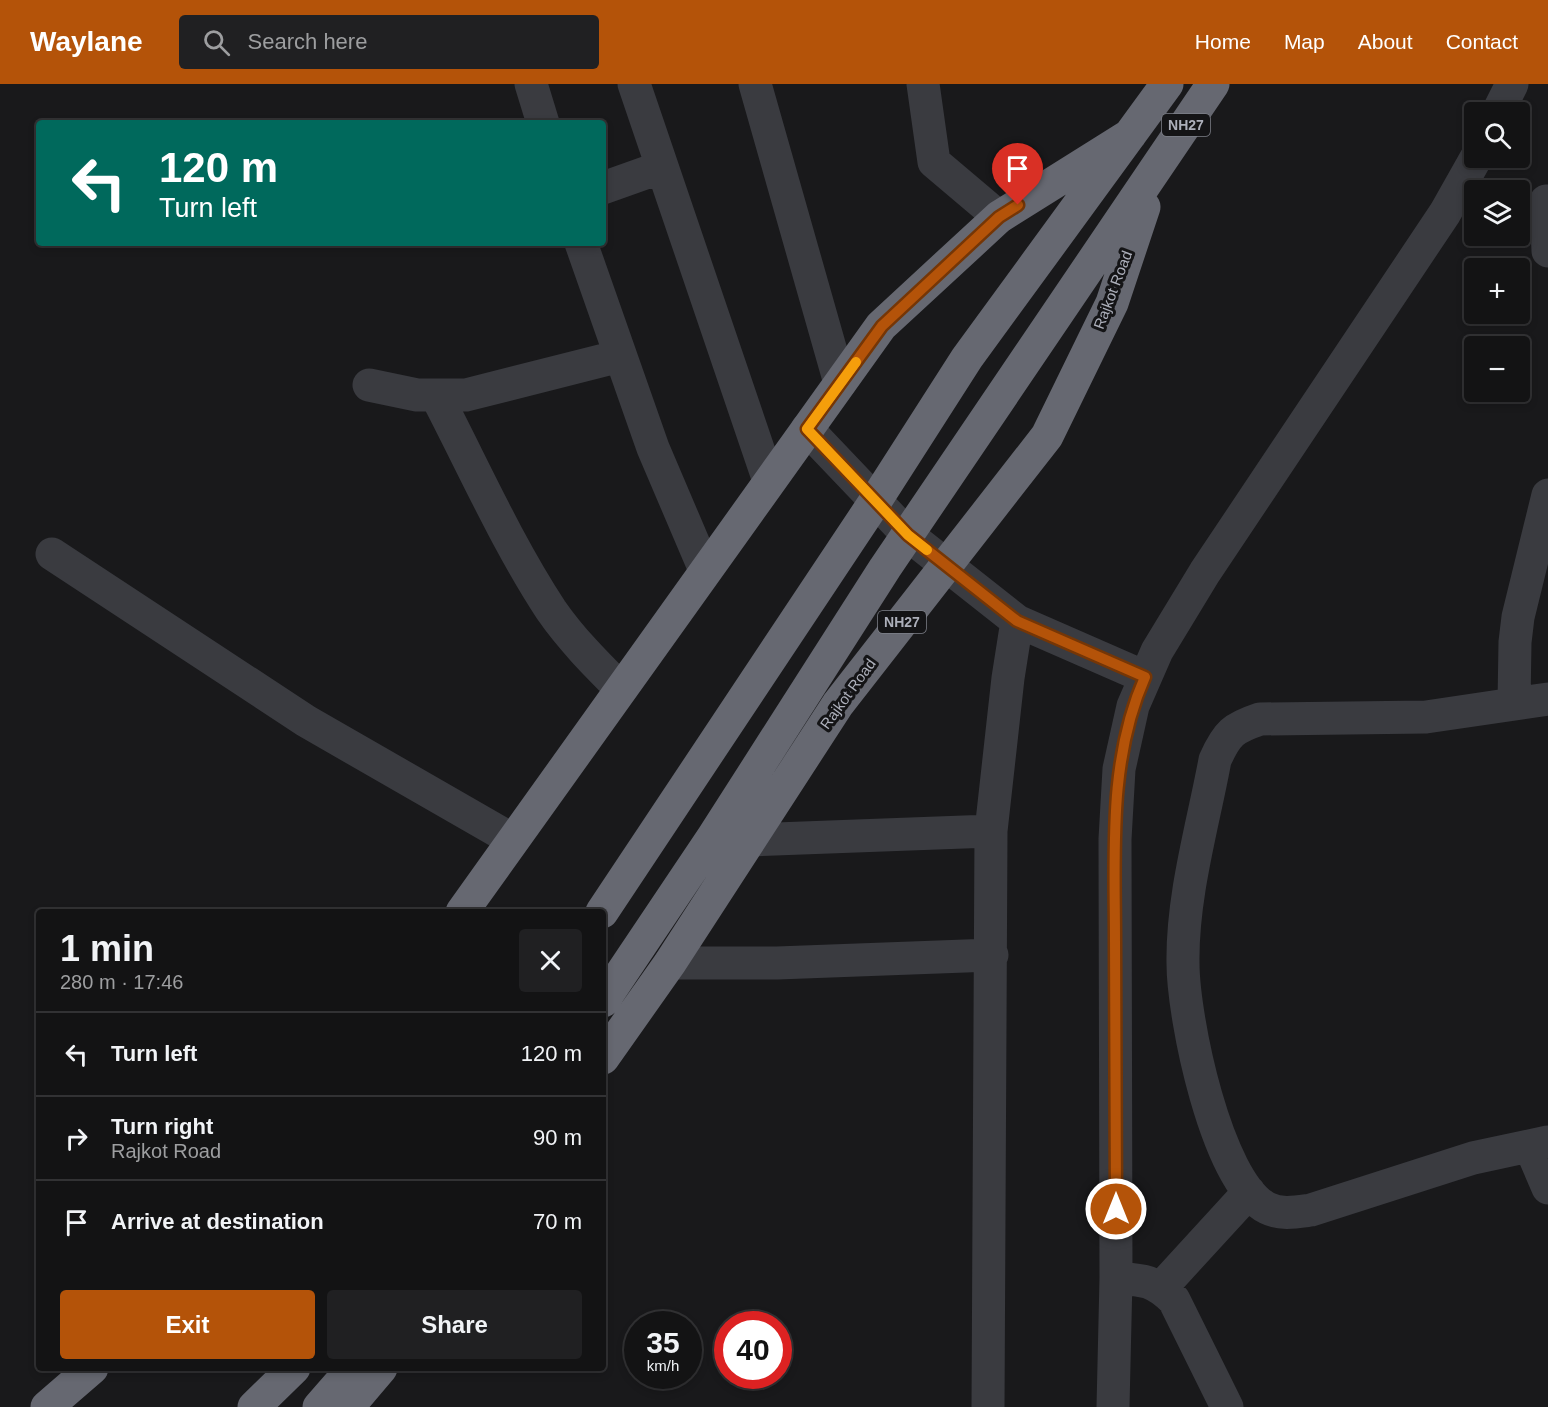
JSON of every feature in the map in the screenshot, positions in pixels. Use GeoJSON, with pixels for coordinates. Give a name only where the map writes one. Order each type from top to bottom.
{"type":"FeatureCollection","features":[{"type":"Feature","properties":{"kind":"highway","name":"NH27"},"geometry":{"type":"LineString","coordinates":[[604,909],[876,500],[967,358],[1167,84]]}},
{"type":"Feature","properties":{"kind":"highway","name":"NH27"},"geometry":{"type":"LineString","coordinates":[[606,997],[713,837],[908,535],[1213,84]]}},
{"type":"Feature","properties":{"kind":"highway","name":"NH27"},"geometry":{"type":"LineString","coordinates":[[464,909],[882,326],[999,217],[1130,135]]}},
{"type":"Feature","properties":{"kind":"highway","name":"Rajkot Road"},"geometry":{"type":"LineString","coordinates":[[606,1054],[670,963],[838,704],[1047,436],[1112,303],[1158,165]]}},
{"type":"Feature","properties":{"kind":"highway"},"geometry":{"type":"LineString","coordinates":[[47,1407],[89,1371]]}},
{"type":"Feature","properties":{"kind":"highway"},"geometry":{"type":"LineString","coordinates":[[254,1407],[291,1371]]}},
{"type":"Feature","properties":{"kind":"highway"},"geometry":{"type":"LineString","coordinates":[[319,1407],[349,1371]]}},
{"type":"Feature","properties":{"kind":"highway"},"geometry":{"type":"LineString","coordinates":[[348,1407],[378,1371]]}},
{"type":"Feature","properties":{"kind":"street"},"geometry":{"type":"LineString","coordinates":[[531,84],[542,120]]}},
{"type":"Feature","properties":{"kind":"street"},"geometry":{"type":"LineString","coordinates":[[634,84],[769,481]]}},
{"type":"Feature","properties":{"kind":"street"},"geometry":{"type":"LineString","coordinates":[[755,84],[840,383]]}},
{"type":"Feature","properties":{"kind":"street"},"geometry":{"type":"LineString","coordinates":[[923,84],[934,162],[999,217]]}},
{"type":"Feature","properties":{"kind":"street"},"geometry":{"type":"LineString","coordinates":[[1503,102],[1512,84]]}},
{"type":"Feature","properties":{"kind":"street"},"geometry":{"type":"LineString","coordinates":[[606,187],[662,167]]}},
{"type":"Feature","properties":{"kind":"street"},"geometry":{"type":"LineString","coordinates":[[1113,1407],[1116,1278],[1115,839],[1119,770],[1132,706],[1157,651],[1205,572],[1460,211],[1473,168]]}},
{"type":"Feature","properties":{"kind":"street"},"geometry":{"type":"LineString","coordinates":[[1538,202],[1548,251]]}},
{"type":"Feature","properties":{"kind":"street"},"geometry":{"type":"LineString","coordinates":[[582,246],[653,448],[705,570]]}},
{"type":"Feature","properties":{"kind":"street"},"geometry":{"type":"LineString","coordinates":[[369,385],[437,397],[466,395],[620,356]]}},
{"type":"Feature","properties":{"kind":"street"},"geometry":{"type":"LineString","coordinates":[[437,397],[526,570],[576,643],[621,689]]}},
{"type":"Feature","properties":{"kind":"street"},"geometry":{"type":"LineString","coordinates":[[807,429],[908,535],[1017,621],[1145,677]]}},
{"type":"Feature","properties":{"kind":"street"},"geometry":{"type":"LineString","coordinates":[[1514,703],[1515,642],[1518,617],[1548,495]]}},
{"type":"Feature","properties":{"kind":"street"},"geometry":{"type":"LineString","coordinates":[[52,554],[306,721],[513,840]]}},
{"type":"Feature","properties":{"kind":"street"},"geometry":{"type":"LineString","coordinates":[[988,1407],[991,831],[1008,678],[1017,621]]}},
{"type":"Feature","properties":{"kind":"street"},"geometry":{"type":"LineString","coordinates":[[1548,699],[1426,717],[1260,719],[1238,727],[1225,738],[1215,760],[1190,893],[1182,962],[1187,1017],[1217,1135],[1249,1192],[1266,1208],[1287,1213],[1311,1210],[1473,1158],[1539,1144],[1548,1188]]}},
{"type":"Feature","properties":{"kind":"street"},"geometry":{"type":"LineString","coordinates":[[750,840],[991,831]]}},
{"type":"Feature","properties":{"kind":"street"},"geometry":{"type":"LineString","coordinates":[[670,963],[777,963],[992,955]]}},
{"type":"Feature","properties":{"kind":"street"},"geometry":{"type":"LineString","coordinates":[[1161,1288],[1249,1192]]}},
{"type":"Feature","properties":{"kind":"street"},"geometry":{"type":"LineString","coordinates":[[1116,1278],[1146,1280],[1161,1288],[1174,1300],[1227,1407]]}},
{"type":"Feature","properties":{"kind":"slow traffic"},"geometry":{"type":"LineString","coordinates":[[856,362],[807,429],[908,535],[927,550]]}},
{"type":"Feature","properties":{"kind":"route"},"geometry":{"type":"LineString","coordinates":[[1018,205],[999,217],[882,326],[807,429],[908,535],[1017,621],[1145,677],[1132,706],[1119,770],[1115,839],[1116,1209]]}}]}
